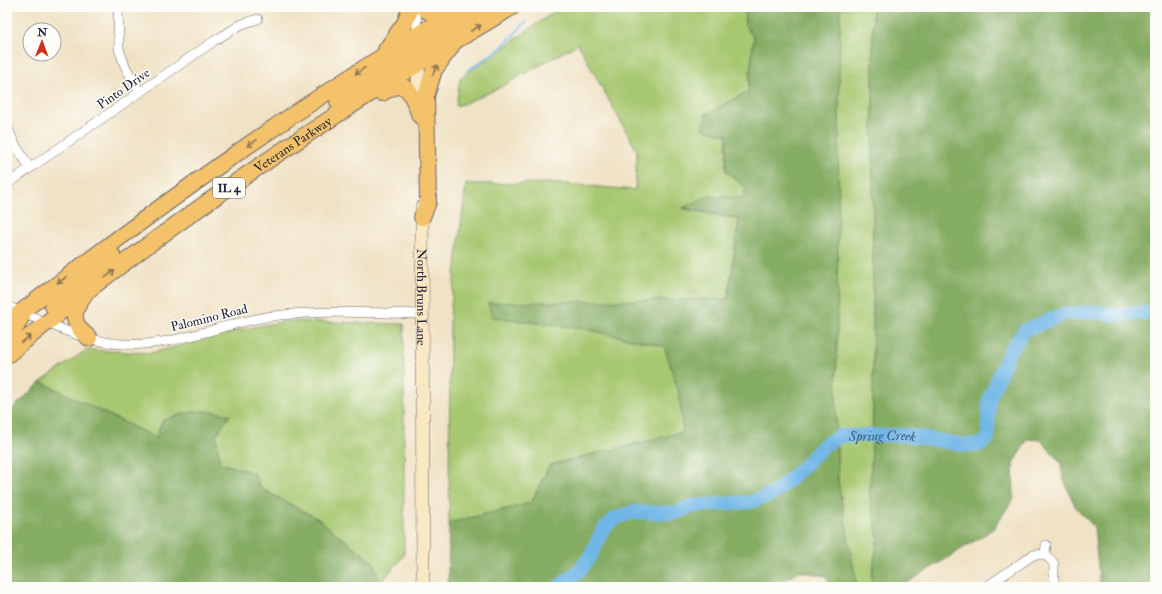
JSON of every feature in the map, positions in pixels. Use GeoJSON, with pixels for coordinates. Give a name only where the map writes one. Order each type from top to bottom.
{"type":"FeatureCollection","features":[{"type":"Feature","properties":{"kind":"highway"},"geometry":{"type":"LineString","coordinates":[[381,56],[405,23],[411,7]]}},
{"type":"Feature","properties":{"kind":"highway"},"geometry":{"type":"LineString","coordinates":[[423,7],[428,12],[440,14],[452,7]]}},
{"type":"Feature","properties":{"kind":"highway","name":"Veterans Parkway"},"geometry":{"type":"LineString","coordinates":[[7,323],[14,309],[112,242],[206,174],[381,56],[464,7]]}},
{"type":"Feature","properties":{"kind":"highway"},"geometry":{"type":"LineString","coordinates":[[418,62],[427,46],[485,7]]}},
{"type":"Feature","properties":{"kind":"highway","name":"Veterans Parkway"},"geometry":{"type":"LineString","coordinates":[[7,355],[91,288],[169,230],[280,152],[418,62],[512,7]]}},
{"type":"Feature","properties":{"kind":"highway"},"geometry":{"type":"LineString","coordinates":[[263,164],[290,138],[411,50],[417,35]]}},
{"type":"Feature","properties":{"kind":"highway"},"geometry":{"type":"LineString","coordinates":[[422,218],[428,202],[427,86],[437,66],[460,38]]}},
{"type":"Feature","properties":{"kind":"highway"},"geometry":{"type":"LineString","coordinates":[[280,152],[318,134],[388,89],[397,86],[406,88],[410,91],[420,116]]}},
{"type":"Feature","properties":{"kind":"highway"},"geometry":{"type":"LineString","coordinates":[[46,323],[48,312],[58,301],[164,212],[206,174]]}},
{"type":"Feature","properties":{"kind":"highway"},"geometry":{"type":"LineString","coordinates":[[89,338],[77,327],[74,316],[78,303],[91,288]]}},
{"type":"Feature","properties":{"kind":"highway"},"geometry":{"type":"LineString","coordinates":[[7,337],[21,320],[14,309]]}},
{"type":"Feature","properties":{"kind":"main road","name":"North Bruns Lane"},"geometry":{"type":"LineString","coordinates":[[417,35],[422,218],[423,587]]}},
{"type":"Feature","properties":{"kind":"street"},"geometry":{"type":"LineString","coordinates":[[118,7],[119,49],[125,66],[140,92]]}},
{"type":"Feature","properties":{"kind":"street","name":"North Bruns Lane"},"geometry":{"type":"LineString","coordinates":[[416,7],[417,35]]}},
{"type":"Feature","properties":{"kind":"street","name":"Pinto Drive"},"geometry":{"type":"LineString","coordinates":[[7,184],[230,30],[258,19]]}},
{"type":"Feature","properties":{"kind":"street"},"geometry":{"type":"LineString","coordinates":[[7,126],[14,143],[30,168]]}},
{"type":"Feature","properties":{"kind":"street","name":"Palomino Road"},"geometry":{"type":"LineString","coordinates":[[14,309],[46,323],[89,338],[116,344],[141,345],[165,341],[245,321],[293,314],[423,314]]}},
{"type":"Feature","properties":{"kind":"street"},"geometry":{"type":"LineString","coordinates":[[1045,555],[1046,545]]}},
{"type":"Feature","properties":{"kind":"street"},"geometry":{"type":"LineString","coordinates":[[986,587],[1033,555],[1045,555],[1054,564],[1054,587]]}},
{"type":"Feature","properties":{"kind":"green space"},"geometry":{"type":"Polygon","coordinates":[[[561,7],[748,7],[744,20],[746,26],[754,37],[748,92],[706,114],[704,129],[727,135],[726,171],[746,188],[743,198],[708,196],[684,209],[739,219],[728,300],[557,303],[584,329],[665,346],[679,393],[684,432],[550,465],[531,503],[449,523],[450,314],[466,184],[554,183],[635,190],[637,151],[578,44],[497,89],[456,106],[460,78],[561,7]]]}},
{"type":"Feature","properties":{"kind":"green space"},"geometry":{"type":"Polygon","coordinates":[[[748,7],[840,7],[836,431],[838,482],[857,587],[832,587],[825,576],[799,571],[774,587],[448,587],[449,523],[531,503],[550,465],[683,432],[679,393],[664,346],[584,329],[492,317],[488,303],[728,299],[739,219],[683,208],[708,196],[743,198],[746,188],[726,171],[727,135],[704,129],[706,114],[748,92],[754,37],[746,26],[744,20],[748,7]]]}},
{"type":"Feature","properties":{"kind":"green space"},"geometry":{"type":"Polygon","coordinates":[[[840,7],[873,7],[873,414],[870,496],[878,537],[870,587],[857,587],[838,482],[836,431],[840,7]]]}},
{"type":"Feature","properties":{"kind":"green space"},"geometry":{"type":"Polygon","coordinates":[[[873,7],[1155,7],[1155,587],[1100,587],[1094,527],[1075,506],[1063,478],[1061,463],[1041,440],[1028,439],[1013,463],[1014,498],[994,528],[900,587],[872,587],[872,575],[878,537],[870,496],[873,414],[873,7]]]}},
{"type":"Feature","properties":{"kind":"green space"},"geometry":{"type":"Polygon","coordinates":[[[286,321],[404,324],[404,555],[380,584],[374,563],[318,519],[260,488],[254,473],[220,463],[216,435],[230,415],[203,411],[180,415],[162,421],[156,438],[41,382],[86,350],[151,353],[244,329],[286,321]]]}},
{"type":"Feature","properties":{"kind":"green space"},"geometry":{"type":"Polygon","coordinates":[[[41,382],[156,438],[162,421],[180,415],[203,411],[230,415],[216,435],[220,463],[254,473],[260,488],[318,519],[374,563],[380,584],[378,587],[7,587],[7,414],[41,382]]]}},
{"type":"Feature","properties":{"kind":"waterway"},"geometry":{"type":"LineString","coordinates":[[467,71],[500,49],[526,22]]}},
{"type":"Feature","properties":{"kind":"waterway","name":"Spring Creek"},"geometry":{"type":"LineString","coordinates":[[559,587],[581,569],[592,553],[603,529],[616,518],[633,512],[675,513],[692,506],[750,502],[773,494],[802,468],[824,445],[839,436],[905,435],[964,445],[979,445],[988,439],[989,400],[1009,352],[1025,330],[1064,314],[1098,312],[1114,315],[1155,312]]}}]}
